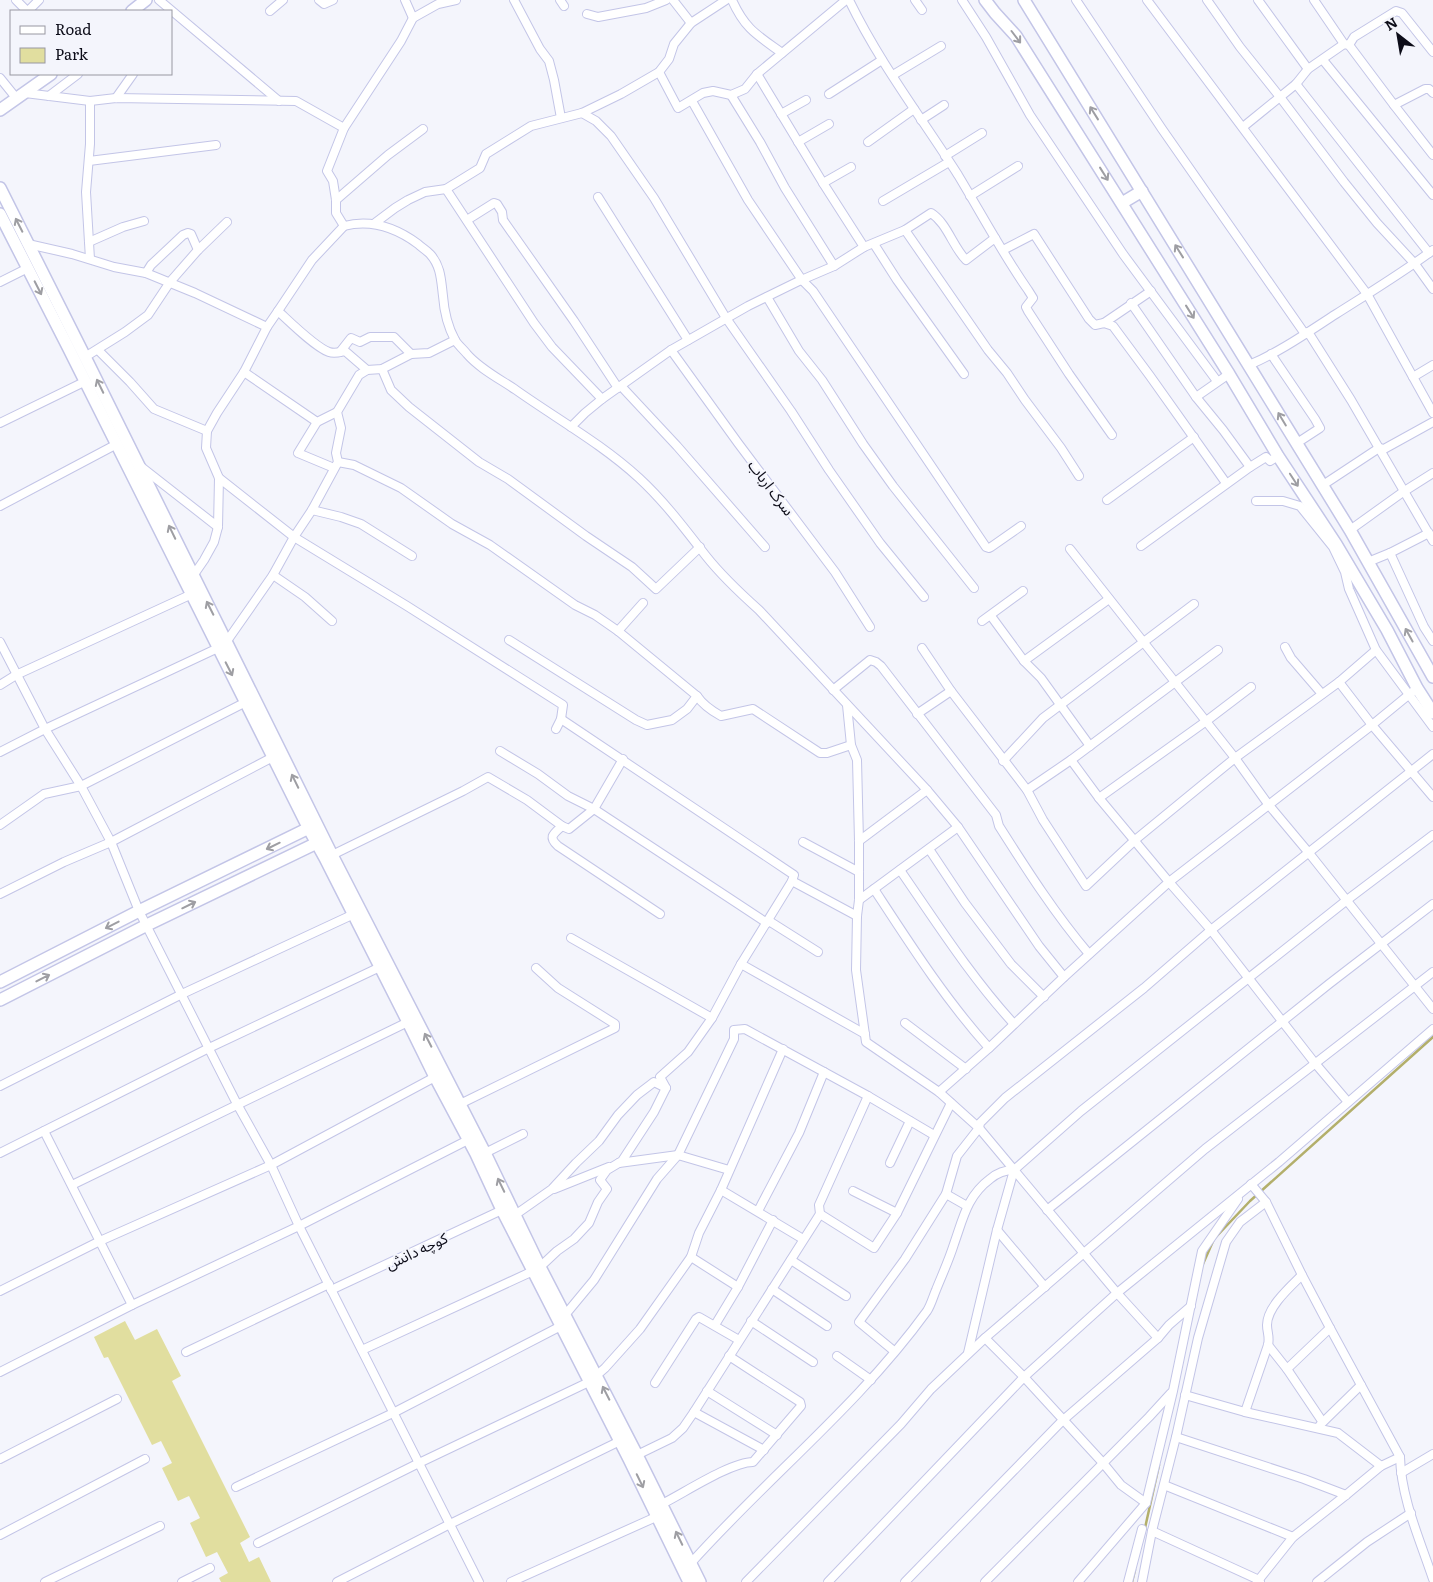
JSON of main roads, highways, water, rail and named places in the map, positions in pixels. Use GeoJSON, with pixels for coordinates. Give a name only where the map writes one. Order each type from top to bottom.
{"type":"FeatureCollection","features":[{"type":"Feature","properties":{"kind":"main road"},"geometry":{"type":"LineString","coordinates":[[133,10],[146,0]]}},
{"type":"Feature","properties":{"kind":"main road"},"geometry":{"type":"LineString","coordinates":[[985,0],[1016,36],[1122,203],[1278,456],[1336,544],[1386,630],[1413,692],[1433,713]]}},
{"type":"Feature","properties":{"kind":"main road"},"geometry":{"type":"LineString","coordinates":[[1024,0],[1323,485],[1433,677]]}},
{"type":"Feature","properties":{"kind":"main road"},"geometry":{"type":"LineString","coordinates":[[0,110],[49,75]]}},
{"type":"Feature","properties":{"kind":"main road"},"geometry":{"type":"LineString","coordinates":[[0,188],[86,357],[192,594],[222,644],[313,827]]}},
{"type":"Feature","properties":{"kind":"main road"},"geometry":{"type":"LineString","coordinates":[[1122,203],[1142,191]]}},
{"type":"Feature","properties":{"kind":"main road"},"geometry":{"type":"LineString","coordinates":[[0,214],[117,444],[135,466],[193,576],[246,702],[273,757],[321,841],[354,914],[502,1210],[566,1315],[620,1441],[656,1517],[690,1582]]}},
{"type":"Feature","properties":{"kind":"main road"},"geometry":{"type":"LineString","coordinates":[[0,982],[139,911],[313,827]]}},
{"type":"Feature","properties":{"kind":"main road"},"geometry":{"type":"LineString","coordinates":[[0,1000],[147,925],[321,841]]}},
{"type":"Feature","properties":{"kind":"main road"},"geometry":{"type":"LineString","coordinates":[[328,856],[485,1153],[515,1215],[561,1326],[638,1455],[700,1582]]}},
{"type":"Feature","properties":{"kind":"waterway"},"geometry":{"type":"LineString","coordinates":[[1203,1264],[1214,1239],[1250,1201],[1433,1037]]}},
{"type":"Feature","properties":{"kind":"waterway"},"geometry":{"type":"LineString","coordinates":[[1145,1528],[1159,1465]]}},
{"type":"Feature","properties":{"kind":"waterway"},"geometry":{"type":"LineString","coordinates":[[1132,1582],[1135,1570]]}}]}
